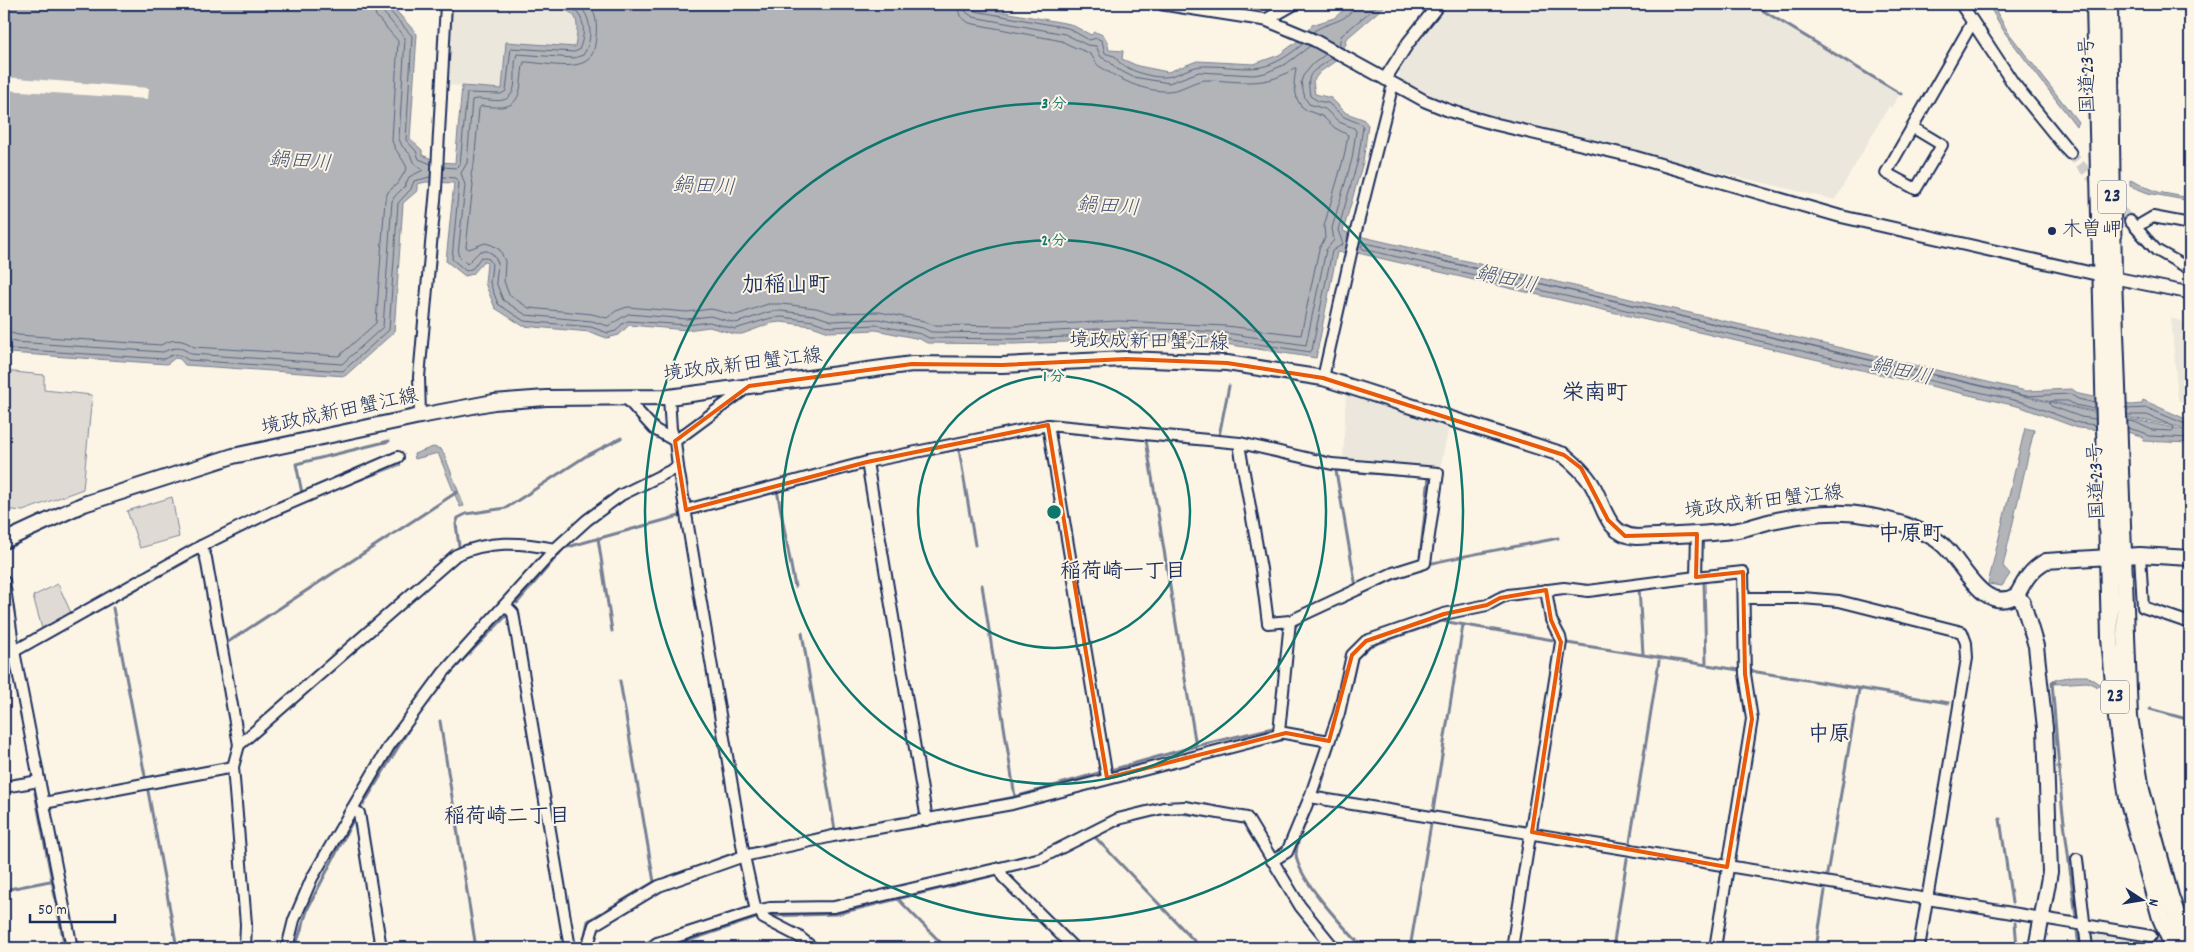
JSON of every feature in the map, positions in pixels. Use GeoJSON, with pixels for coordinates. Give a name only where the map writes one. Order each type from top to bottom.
{"type":"FeatureCollection","features":[{"type":"Feature","properties":{"kind":"highway","name":"国道23号"},"geometry":{"type":"LineString","coordinates":[[2095,4],[2107,276],[2114,557],[2129,717],[2141,790],[2170,896],[2188,948]]}},
{"type":"Feature","properties":{"kind":"highway","name":"国道23号"},"geometry":{"type":"LineString","coordinates":[[2107,276],[2109,4]]}},
{"type":"Feature","properties":{"kind":"highway","name":"国道23号"},"geometry":{"type":"LineString","coordinates":[[2114,557],[2110,638],[2117,718],[2128,799],[2161,918],[2174,948]]}},
{"type":"Feature","properties":{"kind":"main road","name":"境政成新田蟹江線"},"geometry":{"type":"LineString","coordinates":[[4,541],[84,504],[233,456],[494,402],[546,398],[669,397],[912,364],[1002,365],[1126,359],[1227,363],[1323,378],[1564,455],[1581,468],[1592,485],[1608,520],[1615,529],[1625,536],[1733,531],[1799,516],[1827,512],[1851,512],[1902,524],[1935,539],[1944,546],[1980,591],[1991,598],[2009,600],[2017,595]]}},
{"type":"Feature","properties":{"kind":"main road"},"geometry":{"type":"LineString","coordinates":[[2036,948],[2050,872],[2051,847],[2045,728],[2036,646],[2023,603],[2017,595],[2028,575],[2036,566],[2046,561],[2140,555],[2169,555],[2190,558]]}},
{"type":"Feature","properties":{"kind":"street"},"geometry":{"type":"LineString","coordinates":[[420,416],[419,378],[436,189],[446,4]]}},
{"type":"Feature","properties":{"kind":"street"},"geometry":{"type":"LineString","coordinates":[[1163,4],[1266,20],[1293,30],[1389,82],[1450,111],[1495,124],[1631,156],[1839,216],[2190,293]]}},
{"type":"Feature","properties":{"kind":"street"},"geometry":{"type":"LineString","coordinates":[[1266,20],[1294,4]]}},
{"type":"Feature","properties":{"kind":"street"},"geometry":{"type":"LineString","coordinates":[[1323,378],[1389,82],[1408,43],[1439,4]]}},
{"type":"Feature","properties":{"kind":"street"},"geometry":{"type":"LineString","coordinates":[[1961,4],[2013,83],[2070,153]]}},
{"type":"Feature","properties":{"kind":"street"},"geometry":{"type":"LineString","coordinates":[[1912,127],[1942,145],[1916,190],[1886,173],[1912,127],[1972,23]]}},
{"type":"Feature","properties":{"kind":"street"},"geometry":{"type":"LineString","coordinates":[[2190,224],[2153,217],[2133,224],[2156,250],[2190,269]]}},
{"type":"Feature","properties":{"kind":"street"},"geometry":{"type":"LineString","coordinates":[[676,441],[749,386]]}},
{"type":"Feature","properties":{"kind":"street"},"geometry":{"type":"LineString","coordinates":[[669,397],[671,429],[676,441],[678,467],[744,856],[761,913],[798,936],[813,948]]}},
{"type":"Feature","properties":{"kind":"street"},"geometry":{"type":"LineString","coordinates":[[626,398],[654,429],[676,441]]}},
{"type":"Feature","properties":{"kind":"street"},"geometry":{"type":"LineString","coordinates":[[686,510],[866,462],[1048,425],[1240,443],[1332,464],[1438,473],[1425,563],[1393,572],[1290,621],[1268,623],[1240,443]]}},
{"type":"Feature","properties":{"kind":"street"},"geometry":{"type":"LineString","coordinates":[[1048,425],[1108,778]]}},
{"type":"Feature","properties":{"kind":"street"},"geometry":{"type":"LineString","coordinates":[[4,657],[201,546],[270,512],[398,457]]}},
{"type":"Feature","properties":{"kind":"street"},"geometry":{"type":"LineString","coordinates":[[866,462],[927,820]]}},
{"type":"Feature","properties":{"kind":"street"},"geometry":{"type":"LineString","coordinates":[[287,948],[294,920],[312,878],[388,746],[444,672],[555,549],[587,520],[621,496],[678,467]]}},
{"type":"Feature","properties":{"kind":"street"},"geometry":{"type":"LineString","coordinates":[[1696,577],[1697,534]]}},
{"type":"Feature","properties":{"kind":"street"},"geometry":{"type":"LineString","coordinates":[[239,745],[456,555],[474,546],[507,543],[524,543],[555,549]]}},
{"type":"Feature","properties":{"kind":"street"},"geometry":{"type":"LineString","coordinates":[[201,546],[206,558],[239,745],[233,767],[246,924],[244,948]]}},
{"type":"Feature","properties":{"kind":"street"},"geometry":{"type":"LineString","coordinates":[[2140,555],[2143,607],[2190,623]]}},
{"type":"Feature","properties":{"kind":"street"},"geometry":{"type":"LineString","coordinates":[[1272,861],[1287,852],[1310,797],[1339,712],[1352,655],[1366,641],[1444,614],[1487,605],[1500,598],[1564,588],[1588,591],[1743,572],[1745,674],[1752,719],[1715,948]]}},
{"type":"Feature","properties":{"kind":"street"},"geometry":{"type":"LineString","coordinates":[[4,581],[14,651],[72,948]]}},
{"type":"Feature","properties":{"kind":"street"},"geometry":{"type":"LineString","coordinates":[[1512,948],[1561,642],[1560,636],[1551,620],[1546,590]]}},
{"type":"Feature","properties":{"kind":"street"},"geometry":{"type":"LineString","coordinates":[[1745,598],[1802,598],[1839,601],[1962,632],[1966,643],[1967,658],[1919,948]]}},
{"type":"Feature","properties":{"kind":"street"},"geometry":{"type":"LineString","coordinates":[[505,605],[513,613],[570,948]]}},
{"type":"Feature","properties":{"kind":"street"},"geometry":{"type":"LineString","coordinates":[[587,948],[594,926],[659,886],[744,856],[833,836],[1012,804],[1278,735],[1290,621]]}},
{"type":"Feature","properties":{"kind":"street"},"geometry":{"type":"LineString","coordinates":[[1279,732],[1329,741]]}},
{"type":"Feature","properties":{"kind":"street"},"geometry":{"type":"LineString","coordinates":[[44,803],[233,767]]}},
{"type":"Feature","properties":{"kind":"street"},"geometry":{"type":"LineString","coordinates":[[4,788],[40,781]]}},
{"type":"Feature","properties":{"kind":"street"},"geometry":{"type":"LineString","coordinates":[[1310,797],[1532,832],[1727,867],[2151,936]]}},
{"type":"Feature","properties":{"kind":"street"},"geometry":{"type":"LineString","coordinates":[[650,948],[656,943],[761,913],[770,908],[834,907],[1041,858],[1118,819],[1163,808],[1185,807],[1247,818],[1300,906],[1334,948]]}},
{"type":"Feature","properties":{"kind":"street"},"geometry":{"type":"LineString","coordinates":[[352,809],[359,813],[381,948]]}},
{"type":"Feature","properties":{"kind":"street"},"geometry":{"type":"LineString","coordinates":[[2077,859],[2087,948]]}},
{"type":"Feature","properties":{"kind":"street"},"geometry":{"type":"LineString","coordinates":[[1000,868],[1003,877],[1074,948]]}},
{"type":"Feature","properties":{"kind":"highlighted area"},"geometry":{"type":"Polygon","coordinates":[[[1126,359],[1227,363],[1323,378],[1564,455],[1581,468],[1608,520],[1625,536],[1697,534],[1696,577],[1743,572],[1745,674],[1752,719],[1727,867],[1532,832],[1561,642],[1551,620],[1546,590],[1500,598],[1487,605],[1444,614],[1366,641],[1352,655],[1329,741],[1286,733],[1107,778],[1048,425],[867,462],[686,510],[675,441],[749,386],[912,364],[1002,365],[1126,359]]]}},
{"type":"Feature","properties":{"kind":"shaded area"},"geometry":{"type":"Polygon","coordinates":[[[452,4],[545,4],[545,7],[565,8],[577,19],[575,47],[502,89],[446,85],[452,4]]]}},
{"type":"Feature","properties":{"kind":"shaded area"},"geometry":{"type":"Polygon","coordinates":[[[1450,4],[1752,4],[1900,94],[1891,108],[1889,106],[1835,200],[1646,155],[1448,104],[1403,83],[1399,77],[1400,69],[1409,53],[1450,4]]]}},
{"type":"Feature","properties":{"kind":"shaded area"},"geometry":{"type":"Polygon","coordinates":[[[2171,318],[2190,324],[2190,407],[2178,400],[2171,318]]]}},
{"type":"Feature","properties":{"kind":"shaded area"},"geometry":{"type":"Polygon","coordinates":[[[4,371],[44,375],[44,390],[92,395],[83,489],[23,511],[4,509],[4,371]]]}},
{"type":"Feature","properties":{"kind":"shaded area"},"geometry":{"type":"Polygon","coordinates":[[[1346,389],[1450,422],[1440,469],[1343,462],[1346,389]]]}},
{"type":"Feature","properties":{"kind":"shaded area"},"geometry":{"type":"Polygon","coordinates":[[[172,497],[179,537],[140,548],[127,511],[172,497]]]}},
{"type":"Feature","properties":{"kind":"shaded area"},"geometry":{"type":"Polygon","coordinates":[[[58,584],[72,615],[43,632],[33,596],[58,584]]]}},
{"type":"Feature","properties":{"kind":"shaded area"},"geometry":{"type":"Polygon","coordinates":[[[2089,932],[2145,940],[2149,948],[2091,948],[2089,932]]]}},
{"type":"Feature","properties":{"kind":"water","name":"鍋田川"},"geometry":{"type":"Polygon","coordinates":[[[4,4],[390,4],[417,34],[410,139],[422,150],[422,155],[439,162],[455,163],[462,86],[502,89],[506,42],[575,47],[577,28],[574,16],[564,10],[545,7],[545,4],[960,4],[1070,24],[1091,35],[1094,32],[1098,33],[1105,38],[1109,50],[1123,51],[1122,59],[1138,66],[1168,72],[1197,61],[1254,64],[1279,55],[1299,40],[1312,25],[1334,18],[1351,4],[1387,4],[1345,40],[1346,44],[1337,60],[1320,72],[1313,81],[1315,94],[1331,98],[1346,113],[1363,119],[1368,125],[1363,162],[1343,231],[1348,233],[1347,239],[1362,243],[1358,241],[1359,236],[2026,391],[2072,389],[2079,394],[2131,405],[2142,404],[2143,400],[2190,421],[2190,429],[2083,409],[1379,246],[2083,410],[2190,431],[2190,443],[2144,441],[2143,437],[2132,433],[2078,428],[2021,407],[1345,250],[1344,253],[1337,252],[1316,358],[1225,344],[1186,342],[1118,340],[1014,344],[927,343],[920,339],[876,330],[829,332],[812,326],[781,322],[772,323],[742,334],[709,327],[687,330],[629,325],[619,335],[607,338],[590,332],[523,326],[495,308],[485,283],[487,263],[484,261],[473,274],[465,276],[446,261],[454,183],[426,182],[417,184],[417,191],[403,203],[394,332],[345,376],[185,365],[180,359],[175,358],[167,364],[9,353],[4,347],[4,4]]]}},
{"type":"Feature","properties":{"kind":"water"},"geometry":{"type":"Polygon","coordinates":[[[1988,4],[1992,4],[2008,32],[2078,122],[2076,126],[2005,33],[1988,4]]]}},
{"type":"Feature","properties":{"kind":"water"},"geometry":{"type":"Polygon","coordinates":[[[2130,180],[2158,192],[2190,198],[2190,201],[2148,193],[2130,186],[2130,180]]]}},
{"type":"Feature","properties":{"kind":"water"},"geometry":{"type":"Polygon","coordinates":[[[2025,428],[2034,430],[2003,566],[2010,574],[2002,586],[1988,584],[2025,428]]]}},
{"type":"Feature","properties":{"kind":"water"},"geometry":{"type":"Polygon","coordinates":[[[433,447],[441,449],[444,454],[464,506],[460,507],[438,453],[415,459],[414,454],[433,447]]]}},
{"type":"Feature","properties":{"kind":"water"},"geometry":{"type":"Polygon","coordinates":[[[399,461],[401,465],[299,504],[399,461]]]}},
{"type":"Feature","properties":{"kind":"water"},"geometry":{"type":"Polygon","coordinates":[[[196,553],[198,556],[21,654],[21,651],[196,553]]]}},
{"type":"Feature","properties":{"kind":"water"},"geometry":{"type":"Polygon","coordinates":[[[2074,676],[2087,676],[2099,684],[2098,687],[2087,682],[2054,684],[2051,682],[2074,676]]]}},
{"type":"Feature","properties":{"kind":"pier"},"geometry":{"type":"Polygon","coordinates":[[[4,77],[149,88],[148,99],[4,90],[4,77]]]}},
{"type":"Feature","properties":{"kind":"waterway"},"geometry":{"type":"LineString","coordinates":[[1752,4],[1901,94]]}},
{"type":"Feature","properties":{"kind":"waterway"},"geometry":{"type":"LineString","coordinates":[[1219,436],[1229,386]]}},
{"type":"Feature","properties":{"kind":"waterway"},"geometry":{"type":"LineString","coordinates":[[1053,431],[1184,443]]}},
{"type":"Feature","properties":{"kind":"waterway"},"geometry":{"type":"LineString","coordinates":[[928,455],[1043,432]]}},
{"type":"Feature","properties":{"kind":"waterway"},"geometry":{"type":"LineString","coordinates":[[459,546],[456,524],[458,518],[466,514],[506,508],[586,456],[621,438]]}},
{"type":"Feature","properties":{"kind":"waterway"},"geometry":{"type":"LineString","coordinates":[[1146,440],[1196,746]]}},
{"type":"Feature","properties":{"kind":"waterway"},"geometry":{"type":"LineString","coordinates":[[302,493],[296,464],[389,441]]}},
{"type":"Feature","properties":{"kind":"waterway"},"geometry":{"type":"LineString","coordinates":[[959,449],[975,545]]}},
{"type":"Feature","properties":{"kind":"waterway"},"geometry":{"type":"LineString","coordinates":[[1272,455],[1342,471],[1409,476]]}},
{"type":"Feature","properties":{"kind":"waterway"},"geometry":{"type":"LineString","coordinates":[[1336,471],[1356,587]]}},
{"type":"Feature","properties":{"kind":"waterway"},"geometry":{"type":"LineString","coordinates":[[1420,557],[1429,477],[1425,477]]}},
{"type":"Feature","properties":{"kind":"waterway"},"geometry":{"type":"LineString","coordinates":[[777,490],[795,587]]}},
{"type":"Feature","properties":{"kind":"waterway"},"geometry":{"type":"LineString","coordinates":[[228,642],[457,492]]}},
{"type":"Feature","properties":{"kind":"waterway"},"geometry":{"type":"LineString","coordinates":[[517,603],[564,548],[683,515]]}},
{"type":"Feature","properties":{"kind":"waterway"},"geometry":{"type":"LineString","coordinates":[[598,538],[612,631]]}},
{"type":"Feature","properties":{"kind":"waterway"},"geometry":{"type":"LineString","coordinates":[[1433,563],[1558,538]]}},
{"type":"Feature","properties":{"kind":"waterway"},"geometry":{"type":"LineString","coordinates":[[1327,609],[1408,573]]}},
{"type":"Feature","properties":{"kind":"waterway"},"geometry":{"type":"LineString","coordinates":[[1704,581],[1706,663]]}},
{"type":"Feature","properties":{"kind":"waterway"},"geometry":{"type":"LineString","coordinates":[[982,585],[1015,797]]}},
{"type":"Feature","properties":{"kind":"waterway"},"geometry":{"type":"LineString","coordinates":[[1639,588],[1643,654]]}},
{"type":"Feature","properties":{"kind":"waterway"},"geometry":{"type":"LineString","coordinates":[[113,608],[145,776]]}},
{"type":"Feature","properties":{"kind":"waterway"},"geometry":{"type":"LineString","coordinates":[[458,665],[507,615]]}},
{"type":"Feature","properties":{"kind":"waterway"},"geometry":{"type":"LineString","coordinates":[[1349,693],[1357,658],[1370,646],[1442,621],[1553,640]]}},
{"type":"Feature","properties":{"kind":"waterway"},"geometry":{"type":"LineString","coordinates":[[1292,647],[1295,627],[1299,622]]}},
{"type":"Feature","properties":{"kind":"waterway"},"geometry":{"type":"LineString","coordinates":[[1433,811],[1463,625]]}},
{"type":"Feature","properties":{"kind":"waterway"},"geometry":{"type":"LineString","coordinates":[[802,633],[835,830]]}},
{"type":"Feature","properties":{"kind":"waterway"},"geometry":{"type":"LineString","coordinates":[[1567,643],[1739,670]]}},
{"type":"Feature","properties":{"kind":"waterway"},"geometry":{"type":"LineString","coordinates":[[1630,842],[1659,661]]}},
{"type":"Feature","properties":{"kind":"waterway"},"geometry":{"type":"LineString","coordinates":[[1751,671],[1949,703]]}},
{"type":"Feature","properties":{"kind":"waterway"},"geometry":{"type":"LineString","coordinates":[[620,681],[654,882]]}},
{"type":"Feature","properties":{"kind":"waterway"},"geometry":{"type":"LineString","coordinates":[[2055,682],[2052,682],[2062,806],[2076,917]]}},
{"type":"Feature","properties":{"kind":"waterway"},"geometry":{"type":"LineString","coordinates":[[1827,874],[1859,689]]}},
{"type":"Feature","properties":{"kind":"waterway"},"geometry":{"type":"LineString","coordinates":[[2150,709],[2190,720]]}},
{"type":"Feature","properties":{"kind":"waterway"},"geometry":{"type":"LineString","coordinates":[[440,721],[476,948]]}},
{"type":"Feature","properties":{"kind":"waterway"},"geometry":{"type":"LineString","coordinates":[[1111,770],[1196,746],[1273,728]]}},
{"type":"Feature","properties":{"kind":"waterway"},"geometry":{"type":"LineString","coordinates":[[363,805],[409,729]]}},
{"type":"Feature","properties":{"kind":"waterway"},"geometry":{"type":"LineString","coordinates":[[1320,789],[1335,740]]}},
{"type":"Feature","properties":{"kind":"waterway"},"geometry":{"type":"LineString","coordinates":[[945,811],[1015,797],[1102,772]]}},
{"type":"Feature","properties":{"kind":"waterway"},"geometry":{"type":"LineString","coordinates":[[148,791],[177,948]]}},
{"type":"Feature","properties":{"kind":"waterway"},"geometry":{"type":"LineString","coordinates":[[35,793],[65,948]]}},
{"type":"Feature","properties":{"kind":"waterway"},"geometry":{"type":"LineString","coordinates":[[1157,814],[1178,813],[1208,816]]}},
{"type":"Feature","properties":{"kind":"waterway"},"geometry":{"type":"LineString","coordinates":[[1309,814],[1296,849],[1298,864],[1313,890],[1363,948]]}},
{"type":"Feature","properties":{"kind":"waterway"},"geometry":{"type":"LineString","coordinates":[[789,840],[900,819]]}},
{"type":"Feature","properties":{"kind":"waterway"},"geometry":{"type":"LineString","coordinates":[[2000,819],[2012,903]]}},
{"type":"Feature","properties":{"kind":"waterway"},"geometry":{"type":"LineString","coordinates":[[1116,825],[1129,821]]}},
{"type":"Feature","properties":{"kind":"waterway"},"geometry":{"type":"LineString","coordinates":[[295,948],[308,908],[352,822]]}},
{"type":"Feature","properties":{"kind":"waterway"},"geometry":{"type":"LineString","coordinates":[[1410,948],[1431,824]]}},
{"type":"Feature","properties":{"kind":"waterway"},"geometry":{"type":"LineString","coordinates":[[1094,836],[1201,948]]}},
{"type":"Feature","properties":{"kind":"waterway"},"geometry":{"type":"LineString","coordinates":[[751,849],[776,842]]}},
{"type":"Feature","properties":{"kind":"waterway"},"geometry":{"type":"LineString","coordinates":[[672,876],[732,854]]}},
{"type":"Feature","properties":{"kind":"waterway"},"geometry":{"type":"LineString","coordinates":[[1613,948],[1627,859]]}},
{"type":"Feature","properties":{"kind":"waterway"},"geometry":{"type":"LineString","coordinates":[[1007,872],[1043,862]]}},
{"type":"Feature","properties":{"kind":"waterway"},"geometry":{"type":"LineString","coordinates":[[766,916],[836,914],[995,875]]}},
{"type":"Feature","properties":{"kind":"waterway"},"geometry":{"type":"LineString","coordinates":[[582,948],[588,921],[654,882],[661,880]]}},
{"type":"Feature","properties":{"kind":"waterway"},"geometry":{"type":"LineString","coordinates":[[4,890],[50,881]]}},
{"type":"Feature","properties":{"kind":"waterway"},"geometry":{"type":"LineString","coordinates":[[1816,948],[1825,891]]}},
{"type":"Feature","properties":{"kind":"waterway"},"geometry":{"type":"LineString","coordinates":[[898,899],[946,948]]}},
{"type":"Feature","properties":{"kind":"waterway"},"geometry":{"type":"LineString","coordinates":[[678,944],[759,917]]}},
{"type":"Feature","properties":{"kind":"waterway"},"geometry":{"type":"LineString","coordinates":[[2015,923],[2017,948]]}},
{"type":"Feature","properties":{"kind":"waterway"},"geometry":{"type":"LineString","coordinates":[[2077,930],[2079,948]]}},
{"type":"Feature","properties":{"kind":"tunnel"},"geometry":{"type":"LineString","coordinates":[[2070,153],[2099,186]]}},
{"type":"Feature","properties":{"kind":"tunnel"},"geometry":{"type":"LineString","coordinates":[[2112,200],[2130,221]]}},
{"type":"Feature","properties":{"kind":"tunnel"},"geometry":{"type":"LineString","coordinates":[[2151,936],[2174,941]]}},
{"type":"Feature","properties":{"kind":"place","name":"木曽岬"},"geometry":{"type":"Point","coordinates":[2052,231]}},
{"type":"Feature","properties":{"kind":"district","name":"加稲山町"},"geometry":{"type":"Point","coordinates":[786,286]}},
{"type":"Feature","properties":{"kind":"district","name":"栄南町"},"geometry":{"type":"Point","coordinates":[1595,394]}},
{"type":"Feature","properties":{"kind":"district","name":"中原町"},"geometry":{"type":"Point","coordinates":[1911,535]}},
{"type":"Feature","properties":{"kind":"district","name":"稲荷崎一丁目"},"geometry":{"type":"Point","coordinates":[1123,573]}},
{"type":"Feature","properties":{"kind":"district","name":"中原"},"geometry":{"type":"Point","coordinates":[1829,736]}},
{"type":"Feature","properties":{"kind":"district","name":"稲荷崎二丁目"},"geometry":{"type":"Point","coordinates":[507,818]}}]}
